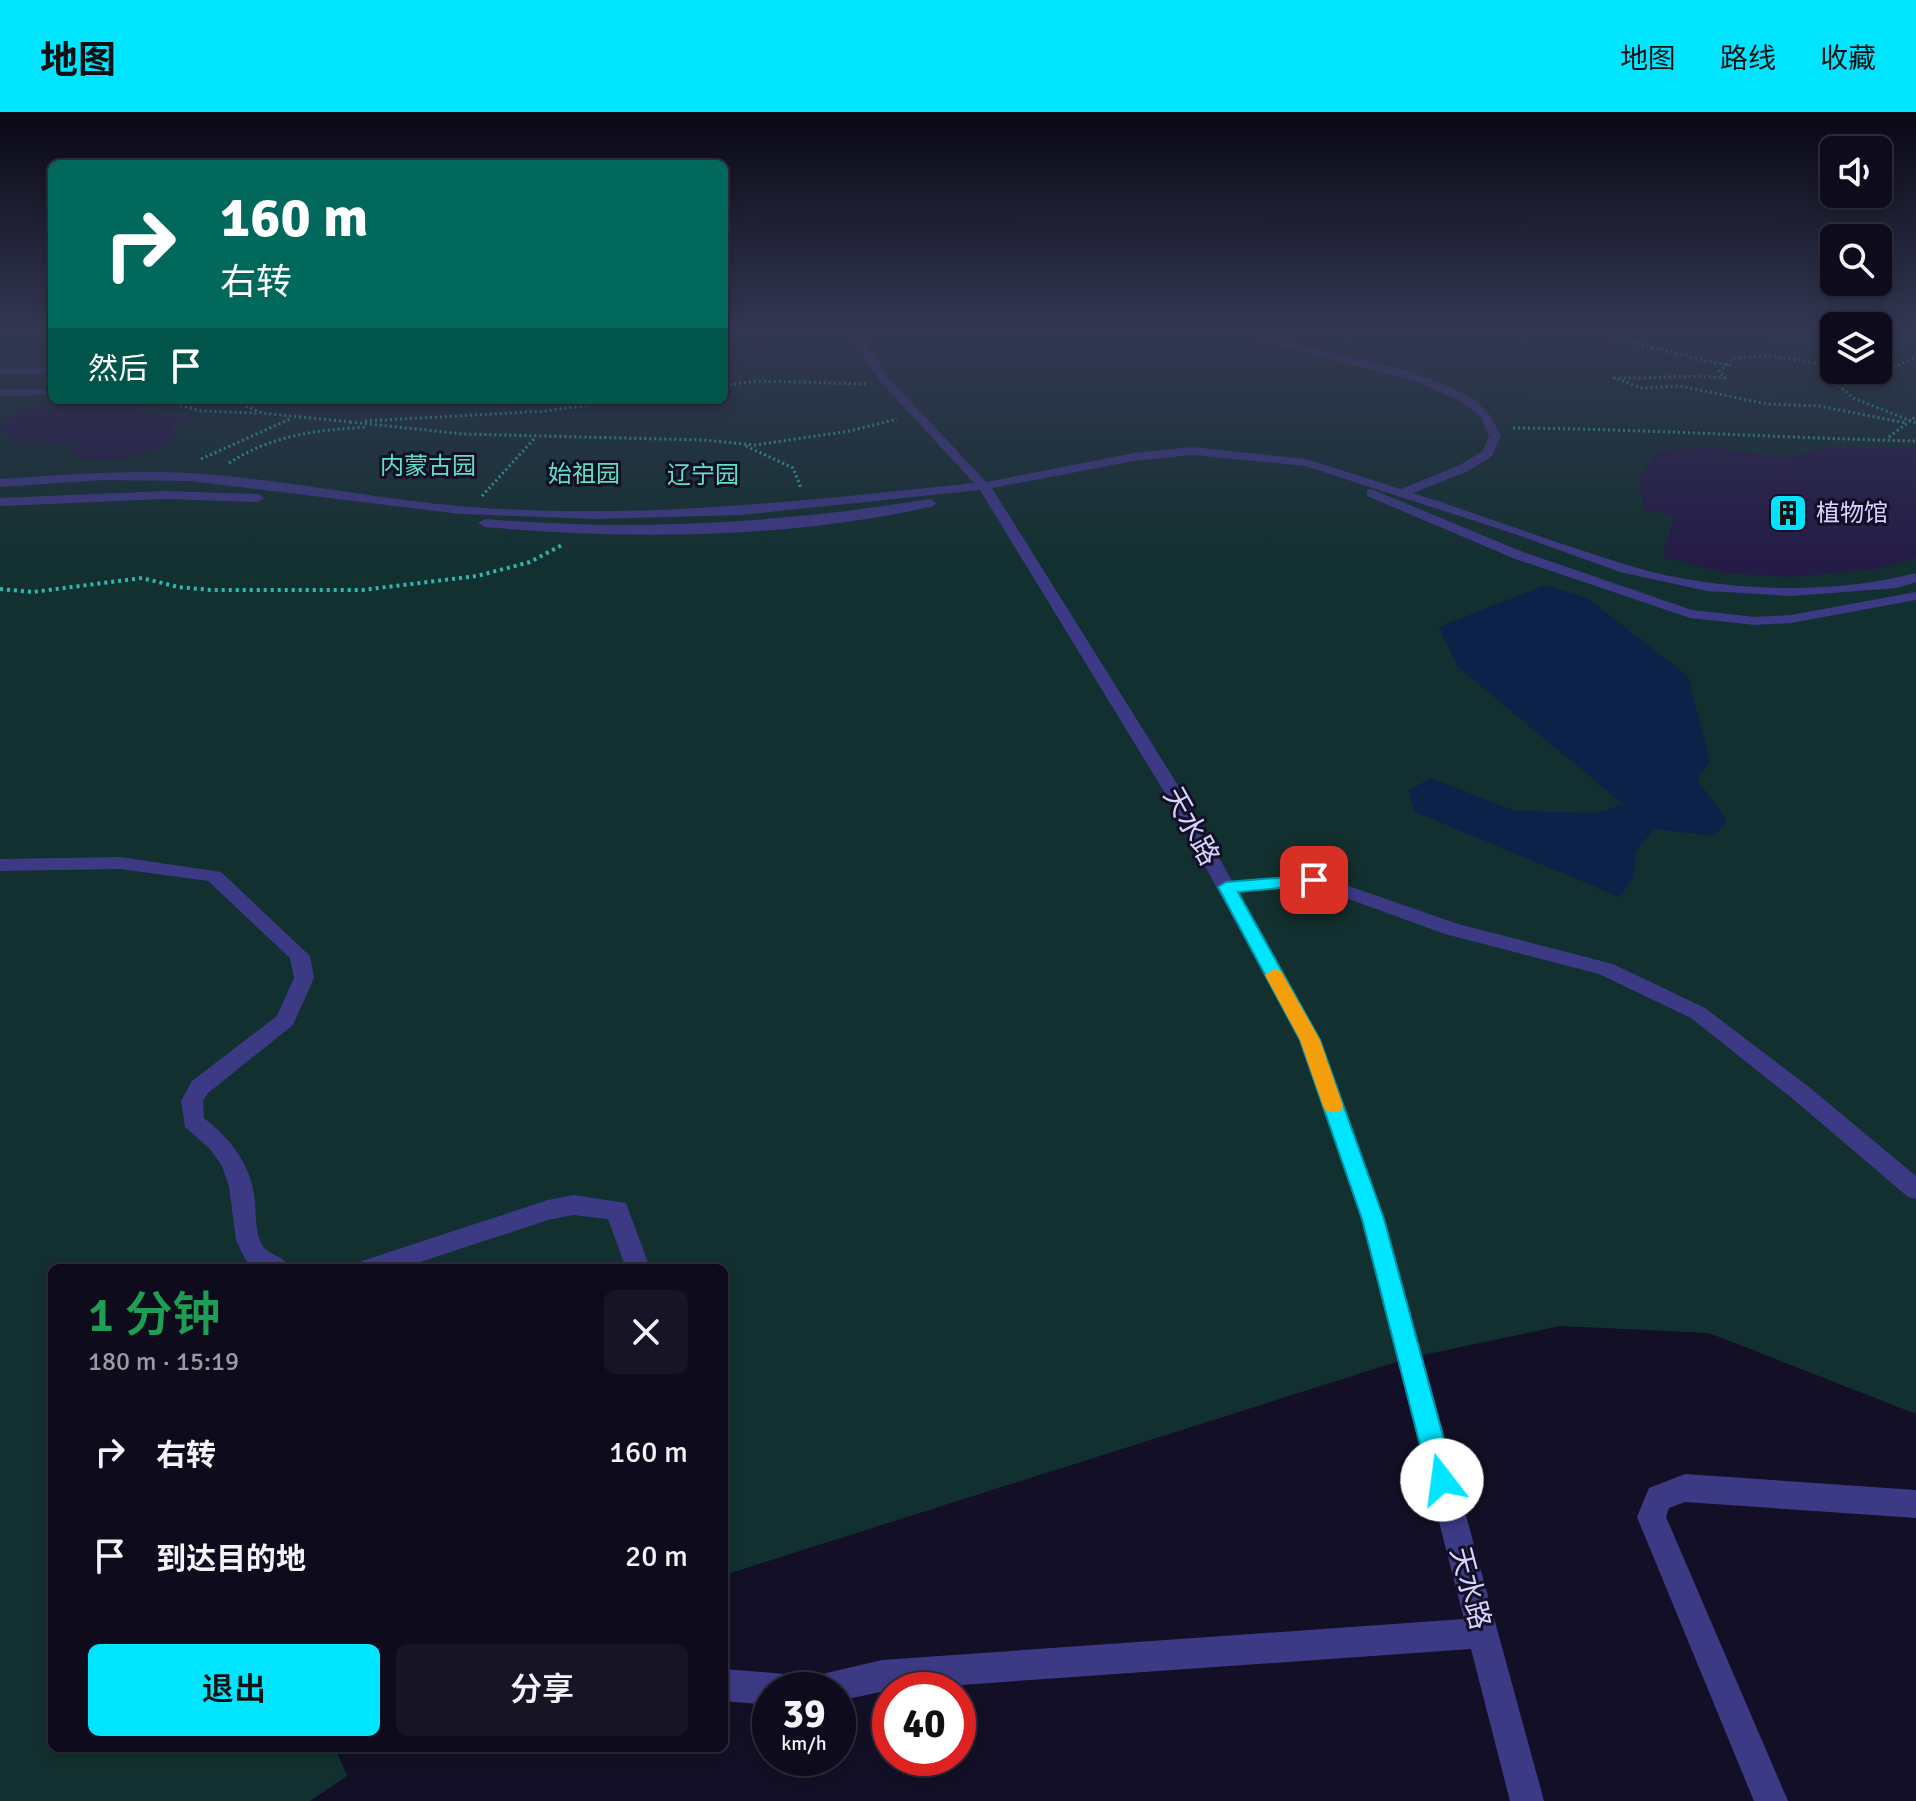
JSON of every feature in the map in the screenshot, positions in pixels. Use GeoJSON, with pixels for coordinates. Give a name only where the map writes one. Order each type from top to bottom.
{"type":"FeatureCollection","features":[{"type":"Feature","properties":{"kind":"street","name":"天水路"},"geometry":{"type":"LineString","coordinates":[[911,409],[984,486],[1172,789],[1310,1040],[1373,1219],[1527,1801]]}},
{"type":"Feature","properties":{"kind":"street"},"geometry":{"type":"LineString","coordinates":[[1385,500],[1464,468],[1488,453],[1495,436],[1486,415],[1478,409]]}},
{"type":"Feature","properties":{"kind":"street"},"geometry":{"type":"LineString","coordinates":[[0,483],[103,476],[173,477],[473,510],[595,515],[740,511],[984,486],[1134,457],[1192,451],[1306,463],[1404,492],[1625,569],[1707,587],[1792,592],[1897,584],[1916,577]]}},
{"type":"Feature","properties":{"kind":"street"},"geometry":{"type":"LineString","coordinates":[[1306,463],[1385,500],[1518,555],[1690,614],[1755,621],[1791,619],[1916,596]]}},
{"type":"Feature","properties":{"kind":"street"},"geometry":{"type":"LineString","coordinates":[[0,502],[165,495],[283,499],[508,525],[582,530],[744,529],[844,518],[939,502],[984,486]]}},
{"type":"Feature","properties":{"kind":"street"},"geometry":{"type":"LineString","coordinates":[[0,865],[120,863],[214,876],[300,956],[304,978],[286,1020],[200,1087],[192,1101],[193,1121],[226,1149],[239,1176],[245,1239],[267,1264]]}},
{"type":"Feature","properties":{"kind":"street"},"geometry":{"type":"LineString","coordinates":[[1226,887],[1314,880],[1452,929],[1606,969],[1698,1013],[1801,1093],[1916,1190]]}},
{"type":"Feature","properties":{"kind":"street"},"geometry":{"type":"LineString","coordinates":[[383,1264],[548,1210],[573,1205],[617,1210],[637,1264]]}},
{"type":"Feature","properties":{"kind":"street"},"geometry":{"type":"LineString","coordinates":[[1771,1801],[1651,1517],[1659,1498],[1685,1488],[1916,1504]]}},
{"type":"Feature","properties":{"kind":"street"},"geometry":{"type":"LineString","coordinates":[[856,1681],[882,1676],[1483,1633]]}},
{"type":"Feature","properties":{"kind":"street"},"geometry":{"type":"LineString","coordinates":[[728,1685],[752,1687]]}},
{"type":"Feature","properties":{"kind":"path"},"geometry":{"type":"LineString","coordinates":[[193,409],[534,438],[703,440],[755,445],[850,431],[916,414]]}},
{"type":"Feature","properties":{"kind":"path"},"geometry":{"type":"LineString","coordinates":[[252,409],[262,413]]}},
{"type":"Feature","properties":{"kind":"path"},"geometry":{"type":"LineString","coordinates":[[350,422],[561,409]]}},
{"type":"Feature","properties":{"kind":"path"},"geometry":{"type":"LineString","coordinates":[[1835,409],[1916,423]]}},
{"type":"Feature","properties":{"kind":"path"},"geometry":{"type":"LineString","coordinates":[[1881,409],[1907,422]]}},
{"type":"Feature","properties":{"kind":"path"},"geometry":{"type":"LineString","coordinates":[[1888,438],[1916,416]]}},
{"type":"Feature","properties":{"kind":"path"},"geometry":{"type":"LineString","coordinates":[[173,477],[213,452],[294,418]]}},
{"type":"Feature","properties":{"kind":"path"},"geometry":{"type":"LineString","coordinates":[[209,480],[243,452],[270,440],[313,430],[380,426]]}},
{"type":"Feature","properties":{"kind":"path"},"geometry":{"type":"LineString","coordinates":[[1492,428],[1652,429],[1755,438],[1888,438],[1916,441]]}},
{"type":"Feature","properties":{"kind":"path"},"geometry":{"type":"LineString","coordinates":[[252,435],[270,440]]}},
{"type":"Feature","properties":{"kind":"path"},"geometry":{"type":"LineString","coordinates":[[473,510],[488,487],[534,438]]}},
{"type":"Feature","properties":{"kind":"path"},"geometry":{"type":"LineString","coordinates":[[740,443],[793,468],[806,504]]}},
{"type":"Feature","properties":{"kind":"path"},"geometry":{"type":"LineString","coordinates":[[0,589],[33,592],[142,578],[178,587],[211,590],[362,590],[477,576],[504,569],[557,549],[582,530]]}},
{"type":"Feature","properties":{"kind":"green space"},"geometry":{"type":"Polygon","coordinates":[[[0,409],[1916,409],[1916,1414],[1709,1333],[1560,1326],[1409,1358],[728,1574],[728,1264],[48,1264],[48,1752],[337,1752],[347,1776],[310,1801],[0,1801],[0,409]]]}},
{"type":"Feature","properties":{"kind":"water"},"geometry":{"type":"Polygon","coordinates":[[[1545,585],[1587,598],[1688,676],[1710,762],[1697,779],[1727,821],[1714,836],[1654,829],[1636,851],[1633,878],[1620,897],[1415,812],[1408,791],[1431,778],[1514,811],[1596,813],[1623,804],[1457,666],[1439,627],[1545,585]]]}},
{"type":"Feature","properties":{"kind":"building"},"geometry":{"type":"Polygon","coordinates":[[[32,409],[135,409],[199,419],[170,426],[177,437],[161,449],[118,460],[85,460],[73,453],[73,444],[18,441],[4,435],[0,429],[3,420],[32,409]]]}},
{"type":"Feature","properties":{"kind":"building","name":"植物馆"},"geometry":{"type":"Polygon","coordinates":[[[1711,447],[1786,458],[1825,448],[1916,448],[1916,558],[1876,569],[1791,577],[1725,573],[1662,557],[1674,516],[1644,509],[1639,480],[1656,451],[1711,447]]]}},
{"type":"Feature","properties":{"kind":"slow traffic"},"geometry":{"type":"LineString","coordinates":[[1274,975],[1310,1040],[1333,1106]]}},
{"type":"Feature","properties":{"kind":"place","name":"植物馆"},"geometry":{"type":"Point","coordinates":[1788,513]}},
{"type":"Feature","properties":{"kind":"route"},"geometry":{"type":"LineString","coordinates":[[1314,880],[1226,887],[1310,1040],[1373,1219],[1442,1480]]}},
{"type":"Feature","properties":{"kind":"park label","name":"内蒙古园"},"geometry":{"type":"Point","coordinates":[428,466]}},
{"type":"Feature","properties":{"kind":"park label","name":"始祖园"},"geometry":{"type":"Point","coordinates":[584,474]}},
{"type":"Feature","properties":{"kind":"park label","name":"辽宁园"},"geometry":{"type":"Point","coordinates":[703,475]}}]}
